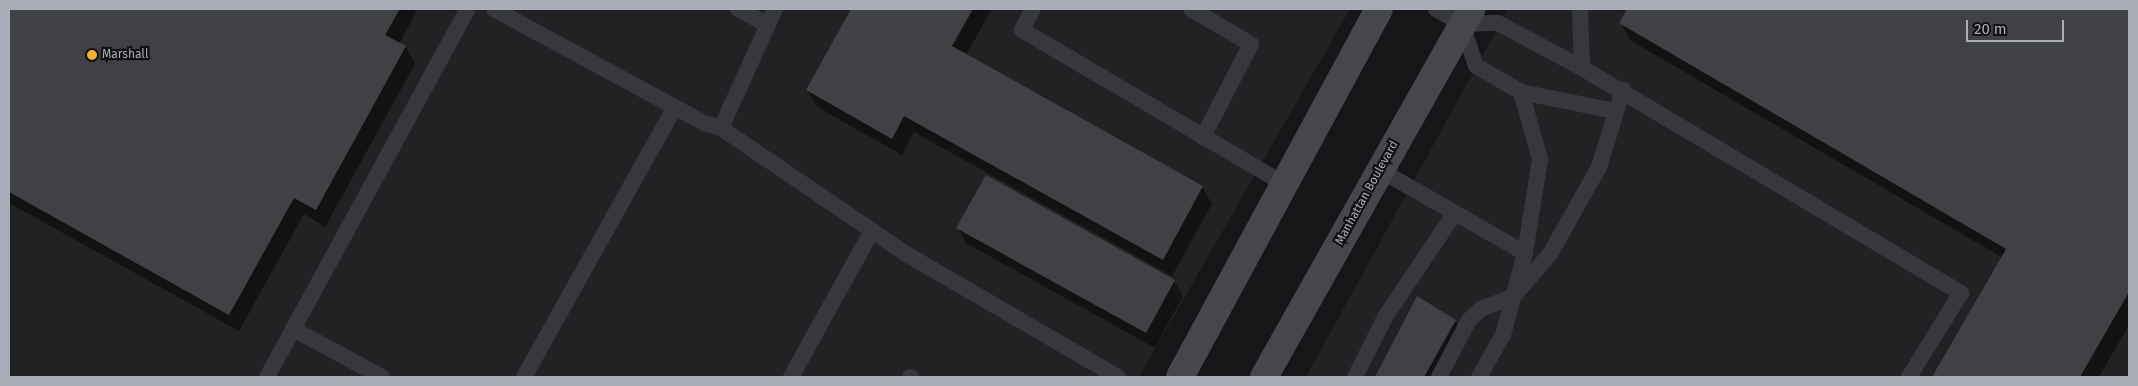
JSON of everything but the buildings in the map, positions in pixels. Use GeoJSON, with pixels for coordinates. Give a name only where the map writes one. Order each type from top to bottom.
{"type":"FeatureCollection","features":[{"type":"Feature","properties":{"kind":"street"},"geometry":{"type":"LineString","coordinates":[[1180,377],[1379,9]]}},
{"type":"Feature","properties":{"kind":"street","name":"Manhattan Boulevard"},"geometry":{"type":"LineString","coordinates":[[1264,377],[1466,16]]}},
{"type":"Feature","properties":{"kind":"lane"},"geometry":{"type":"LineString","coordinates":[[267,377],[468,9]]}},
{"type":"Feature","properties":{"kind":"lane"},"geometry":{"type":"LineString","coordinates":[[494,9],[675,108],[721,128],[908,255],[1118,377]]}},
{"type":"Feature","properties":{"kind":"lane"},"geometry":{"type":"LineString","coordinates":[[738,9],[768,25]]}},
{"type":"Feature","properties":{"kind":"lane"},"geometry":{"type":"LineString","coordinates":[[721,128],[775,9]]}},
{"type":"Feature","properties":{"kind":"lane"},"geometry":{"type":"LineString","coordinates":[[1033,9],[1022,30],[1284,184]]}},
{"type":"Feature","properties":{"kind":"lane"},"geometry":{"type":"LineString","coordinates":[[1191,9],[1251,44],[1203,137]]}},
{"type":"Feature","properties":{"kind":"lane"},"geometry":{"type":"LineString","coordinates":[[1436,9],[1498,23],[1623,90],[1961,293],[1909,377]]}},
{"type":"Feature","properties":{"kind":"lane"},"geometry":{"type":"LineString","coordinates":[[1580,9],[1582,68]]}},
{"type":"Feature","properties":{"kind":"lane"},"geometry":{"type":"LineString","coordinates":[[1466,16],[1476,66],[1521,92],[1614,112]]}},
{"type":"Feature","properties":{"kind":"lane"},"geometry":{"type":"LineString","coordinates":[[1438,377],[1470,320],[1482,309],[1513,297],[1550,254],[1599,167],[1614,112],[1623,90]]}},
{"type":"Feature","properties":{"kind":"lane"},"geometry":{"type":"LineString","coordinates":[[1479,377],[1503,335],[1525,253],[1540,159],[1521,92]]}},
{"type":"Feature","properties":{"kind":"lane"},"geometry":{"type":"LineString","coordinates":[[524,377],[675,108]]}},
{"type":"Feature","properties":{"kind":"lane"},"geometry":{"type":"LineString","coordinates":[[1380,170],[1525,253]]}},
{"type":"Feature","properties":{"kind":"lane"},"geometry":{"type":"LineString","coordinates":[[1355,377],[1385,317],[1455,213]]}},
{"type":"Feature","properties":{"kind":"lane"},"geometry":{"type":"LineString","coordinates":[[791,377],[872,230]]}},
{"type":"Feature","properties":{"kind":"lane"},"geometry":{"type":"LineString","coordinates":[[293,329],[382,377]]}},
{"type":"Feature","properties":{"kind":"shaded area"},"geometry":{"type":"Polygon","coordinates":[[[9,9],[1350,9],[1139,377],[9,377],[9,9]]]}},
{"type":"Feature","properties":{"kind":"shaded area"},"geometry":{"type":"Polygon","coordinates":[[[1508,9],[2129,9],[2129,377],[1306,377],[1508,9]]]}},
{"type":"Feature","properties":{"kind":"place","name":"Marshall"},"geometry":{"type":"Point","coordinates":[92,55]}}]}
